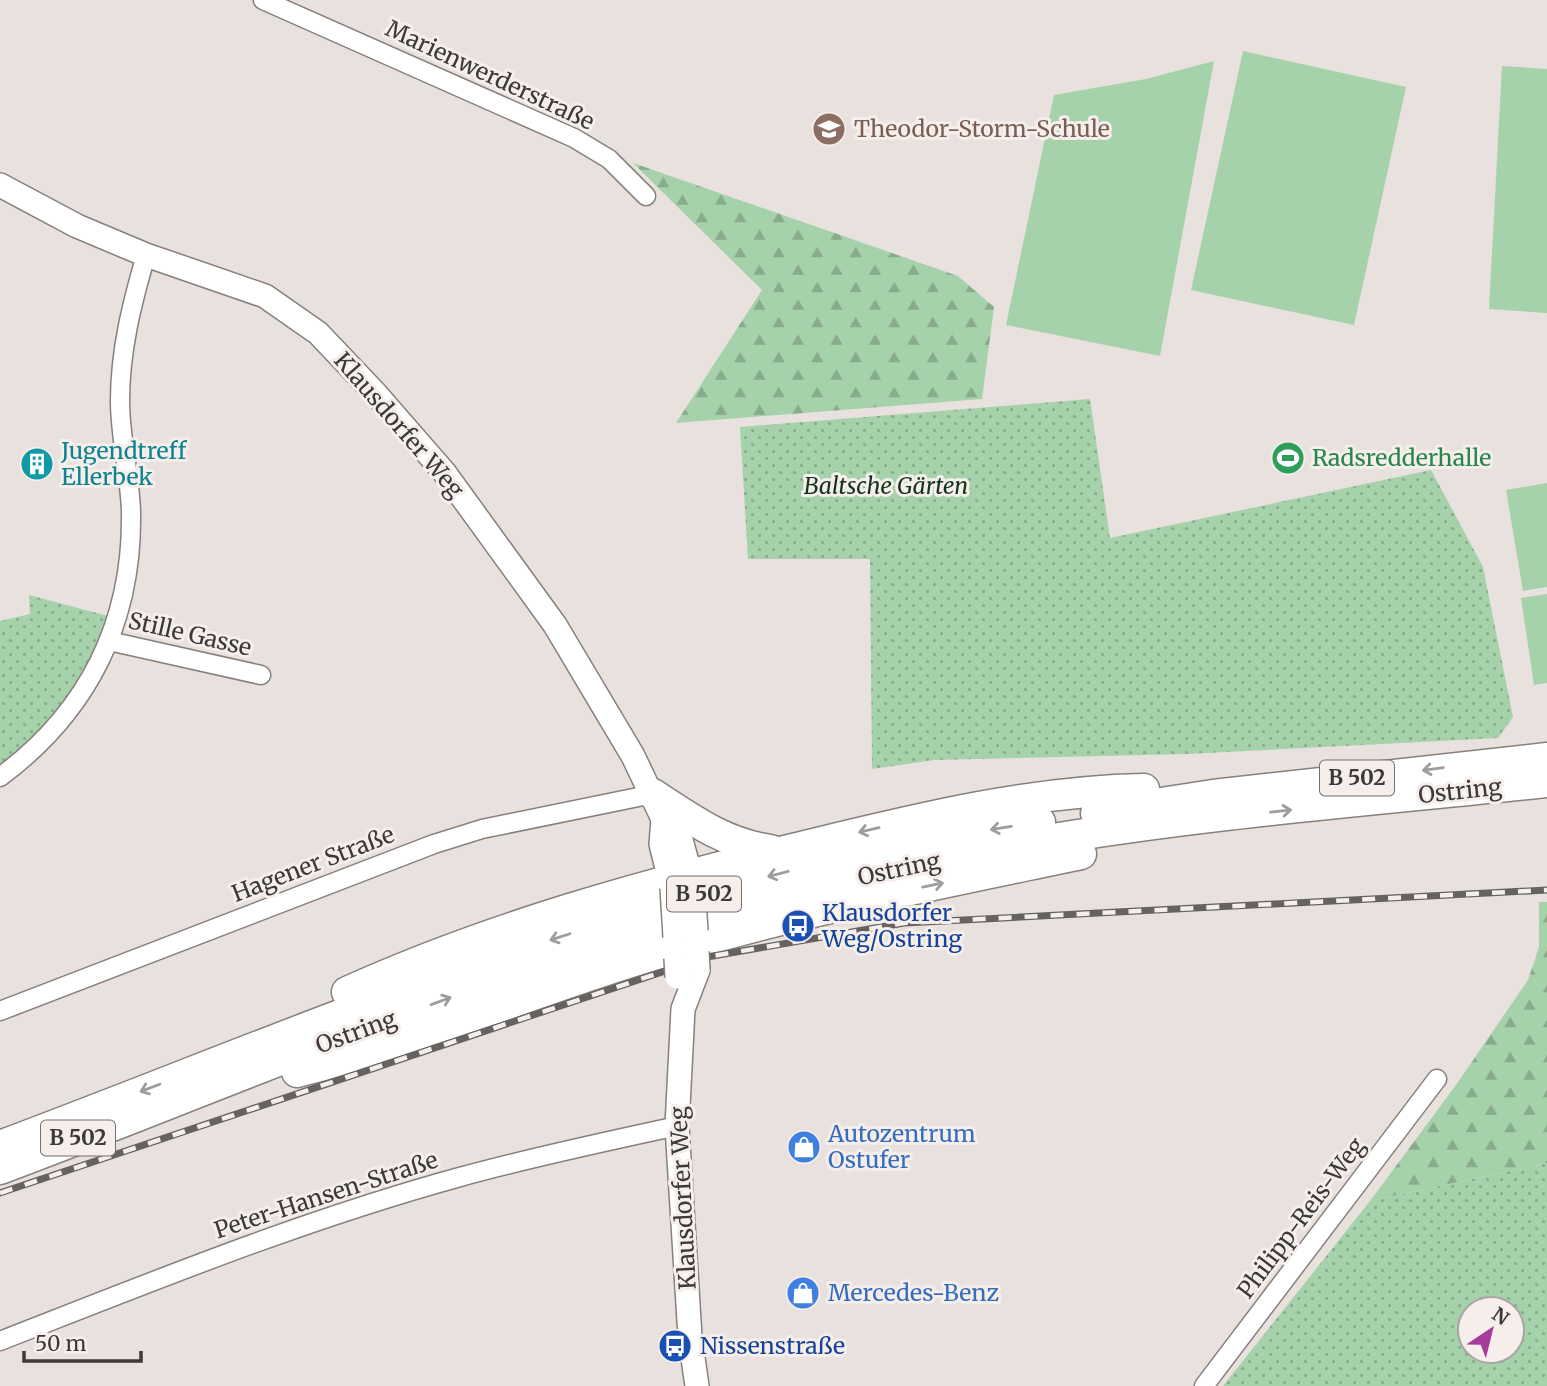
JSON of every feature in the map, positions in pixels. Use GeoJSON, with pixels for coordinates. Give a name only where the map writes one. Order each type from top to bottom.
{"type":"FeatureCollection","features":[{"type":"Feature","properties":{"kind":"highway"},"geometry":{"type":"LineString","coordinates":[[1501,762],[1547,748]]}},
{"type":"Feature","properties":{"kind":"highway","name":"Ostring"},"geometry":{"type":"LineString","coordinates":[[0,1146],[564,957],[724,909],[877,873],[1213,807],[1501,762],[1547,758]]}},
{"type":"Feature","properties":{"kind":"highway","name":"Ostring"},"geometry":{"type":"LineString","coordinates":[[1213,807],[1547,782]]}},
{"type":"Feature","properties":{"kind":"highway"},"geometry":{"type":"LineString","coordinates":[[226,1070],[282,1022],[393,972],[503,933],[782,851],[965,810],[1069,793],[1157,789],[1213,807]]}},
{"type":"Feature","properties":{"kind":"highway"},"geometry":{"type":"LineString","coordinates":[[658,807],[739,843],[782,851]]}},
{"type":"Feature","properties":{"kind":"highway"},"geometry":{"type":"LineString","coordinates":[[226,1070],[293,1073],[334,1062],[526,995],[686,952],[798,915],[1158,837],[1213,807]]}},
{"type":"Feature","properties":{"kind":"highway","name":"Ostring"},"geometry":{"type":"LineString","coordinates":[[0,1169],[226,1070]]}},
{"type":"Feature","properties":{"kind":"street","name":"Marienwerderstraße"},"geometry":{"type":"LineString","coordinates":[[263,0],[574,138],[609,159],[646,196]]}},
{"type":"Feature","properties":{"kind":"street","name":"Klausdorfer Weg"},"geometry":{"type":"LineString","coordinates":[[0,185],[76,226],[146,255],[265,296],[304,321],[358,374],[444,472],[535,596],[585,673],[658,807],[681,840],[686,952],[677,1126],[689,1323],[697,1386]]}},
{"type":"Feature","properties":{"kind":"street"},"geometry":{"type":"LineString","coordinates":[[0,777],[35,751],[65,719],[90,682],[109,641],[124,590],[131,513],[120,402],[124,336],[146,255]]}},
{"type":"Feature","properties":{"kind":"street","name":"Stille Gasse"},"geometry":{"type":"LineString","coordinates":[[109,641],[261,675]]}},
{"type":"Feature","properties":{"kind":"street","name":"Hagener Straße"},"geometry":{"type":"LineString","coordinates":[[0,1011],[434,844],[504,824],[658,807]]}},
{"type":"Feature","properties":{"kind":"street","name":"Philipp-Reis-Weg"},"geometry":{"type":"LineString","coordinates":[[1204,1386],[1437,1079]]}},
{"type":"Feature","properties":{"kind":"street","name":"Peter-Hansen-Straße"},"geometry":{"type":"LineString","coordinates":[[0,1342],[192,1266],[393,1197],[472,1173],[677,1126]]}},
{"type":"Feature","properties":{"kind":"green space"},"geometry":{"type":"Polygon","coordinates":[[[1243,51],[1406,87],[1354,325],[1191,290],[1243,51]]]}},
{"type":"Feature","properties":{"kind":"green space"},"geometry":{"type":"Polygon","coordinates":[[[1214,61],[1160,356],[1006,325],[1054,95],[1146,79],[1214,61]]]}},
{"type":"Feature","properties":{"kind":"green space"},"geometry":{"type":"Polygon","coordinates":[[[1502,66],[1547,69],[1547,313],[1489,309],[1502,66]]]}},
{"type":"Feature","properties":{"kind":"green space"},"geometry":{"type":"Polygon","coordinates":[[[633,163],[958,276],[994,307],[982,399],[676,423],[762,290],[633,163]]]}},
{"type":"Feature","properties":{"kind":"green space","name":"Baltsche Gärten"},"geometry":{"type":"Polygon","coordinates":[[[1090,399],[1110,538],[1431,470],[1483,567],[1513,717],[1498,738],[1187,754],[934,760],[872,769],[870,559],[748,559],[740,427],[1090,399]]]}},
{"type":"Feature","properties":{"kind":"green space"},"geometry":{"type":"Polygon","coordinates":[[[1547,483],[1547,587],[1523,591],[1506,490],[1547,483]]]}},
{"type":"Feature","properties":{"kind":"green space"},"geometry":{"type":"Polygon","coordinates":[[[1547,594],[1547,683],[1534,685],[1521,598],[1547,594]]]}},
{"type":"Feature","properties":{"kind":"green space"},"geometry":{"type":"Polygon","coordinates":[[[29,595],[108,616],[87,674],[52,723],[0,766],[0,621],[30,614],[29,595]]]}},
{"type":"Feature","properties":{"kind":"green space"},"geometry":{"type":"Polygon","coordinates":[[[1539,902],[1547,902],[1547,1163],[1370,1201],[1456,1085],[1528,980],[1539,947],[1539,902]]]}},
{"type":"Feature","properties":{"kind":"green space"},"geometry":{"type":"Polygon","coordinates":[[[1547,1163],[1547,1386],[1223,1386],[1370,1201],[1547,1163]]]}},
{"type":"Feature","properties":{"kind":"railway"},"geometry":{"type":"LineString","coordinates":[[0,1193],[707,957],[904,923],[1547,890]]}},
{"type":"Feature","properties":{"kind":"place","name":"Theodor-Storm-Schule"},"geometry":{"type":"Point","coordinates":[829,129]}},
{"type":"Feature","properties":{"kind":"place","name":"Radsredderhalle"},"geometry":{"type":"Point","coordinates":[1288,458]}},
{"type":"Feature","properties":{"kind":"place","name":"Jugendtreff Ellerbek"},"geometry":{"type":"Point","coordinates":[37,464]}},
{"type":"Feature","properties":{"kind":"place","name":"Klausdorfer Weg/Ostring"},"geometry":{"type":"Point","coordinates":[798,926]}},
{"type":"Feature","properties":{"kind":"place","name":"Autozentrum Ostufer"},"geometry":{"type":"Point","coordinates":[804,1147]}},
{"type":"Feature","properties":{"kind":"place","name":"Mercedes-Benz"},"geometry":{"type":"Point","coordinates":[803,1293]}},
{"type":"Feature","properties":{"kind":"place","name":"Nissenstraße"},"geometry":{"type":"Point","coordinates":[675,1346]}}]}
